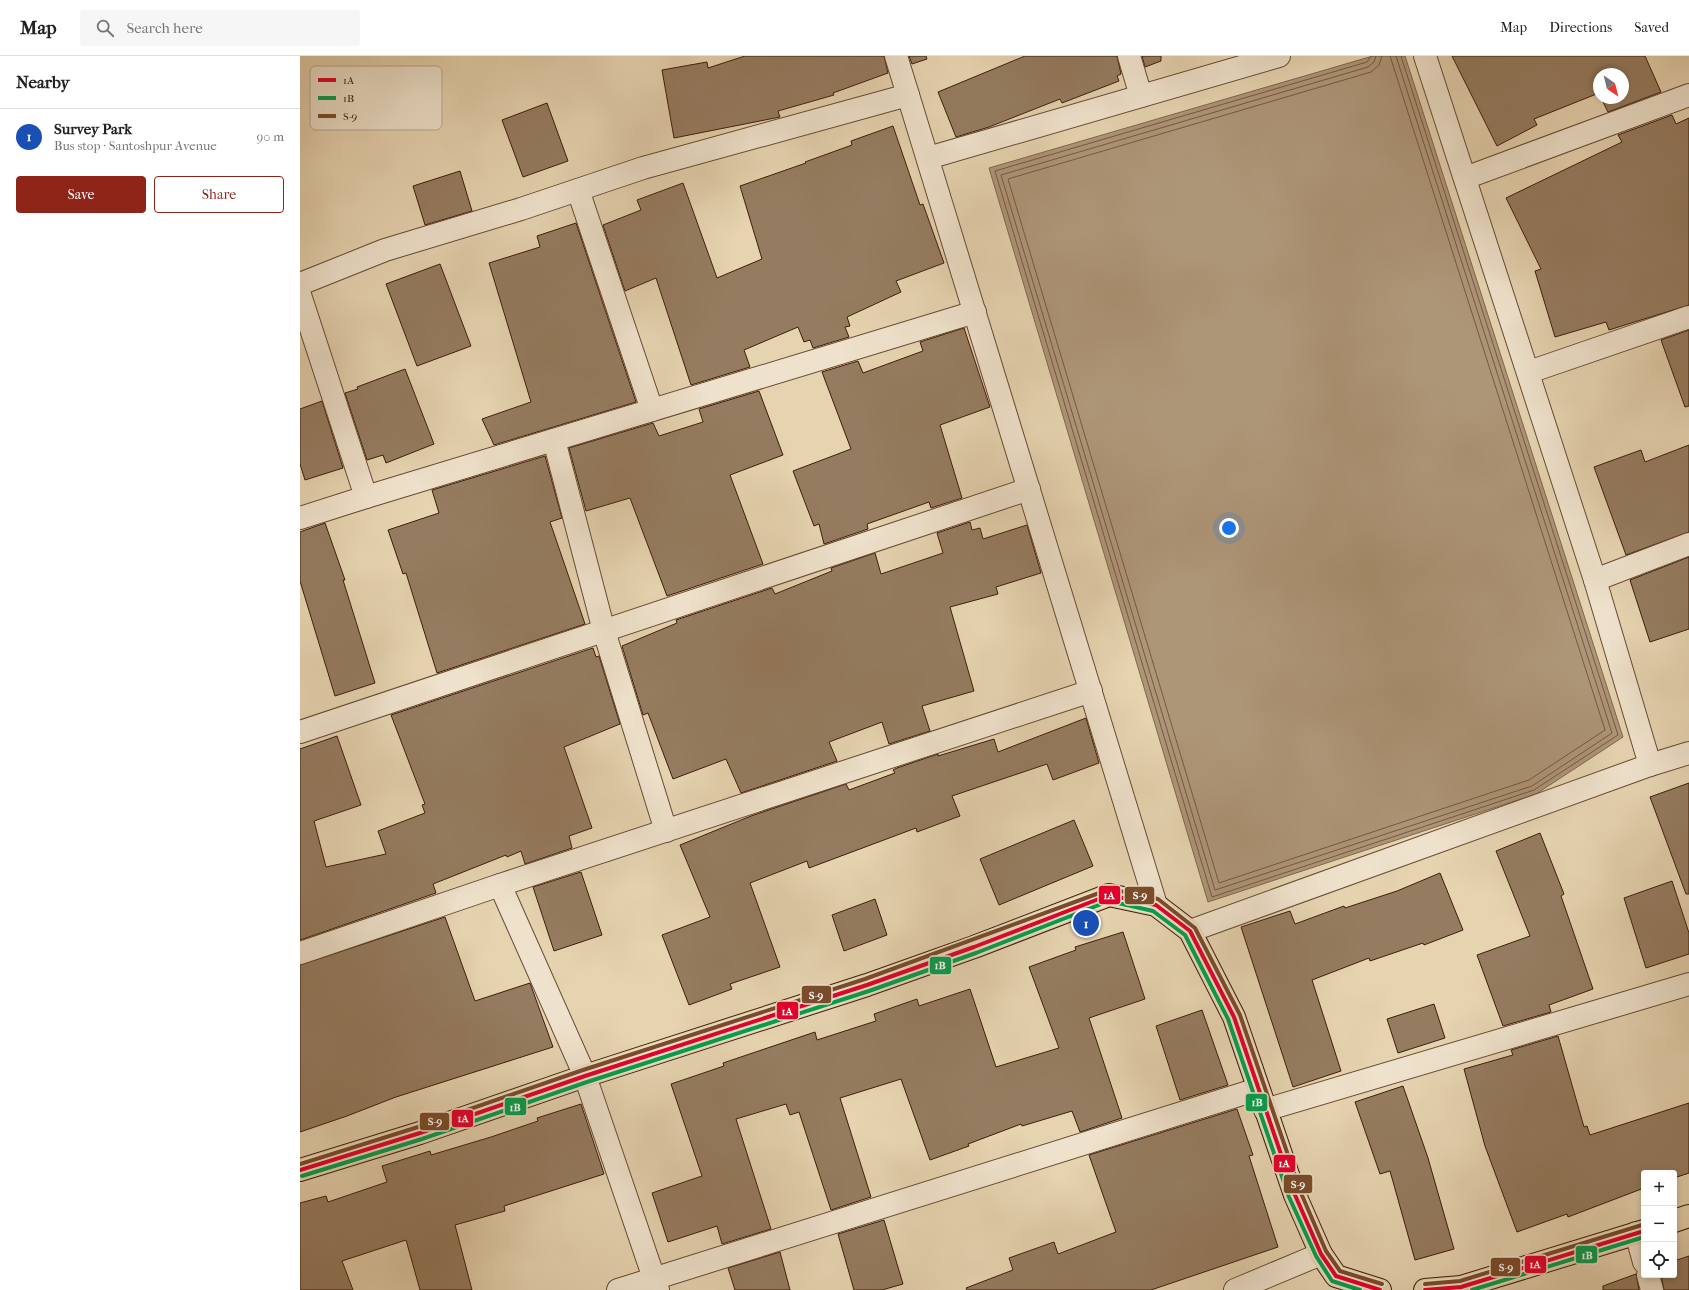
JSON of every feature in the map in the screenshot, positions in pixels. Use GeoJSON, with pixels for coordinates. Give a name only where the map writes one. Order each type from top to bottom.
{"type":"FeatureCollection","features":[{"type":"Feature","properties":{"kind":"main road"},"geometry":{"type":"LineString","coordinates":[[300,1170],[420,1133],[585,1076],[867,984],[974,947],[1109,895],[1156,905],[1190,931],[1234,1017],[1295,1195],[1321,1254],[1336,1276],[1380,1290]]}},
{"type":"Feature","properties":{"kind":"main road"},"geometry":{"type":"LineString","coordinates":[[1677,1220],[1689,1216]]}},
{"type":"Feature","properties":{"kind":"main road"},"geometry":{"type":"LineString","coordinates":[[1425,1290],[1461,1286],[1640,1232]]}},
{"type":"Feature","properties":{"kind":"street"},"geometry":{"type":"LineString","coordinates":[[896,56],[1156,905]]}},
{"type":"Feature","properties":{"kind":"street"},"geometry":{"type":"LineString","coordinates":[[1129,56],[1141,96]]}},
{"type":"Feature","properties":{"kind":"street"},"geometry":{"type":"LineString","coordinates":[[928,158],[1279,56]]}},
{"type":"Feature","properties":{"kind":"street"},"geometry":{"type":"LineString","coordinates":[[1425,56],[1529,372],[1595,580],[1650,765]]}},
{"type":"Feature","properties":{"kind":"street"},"geometry":{"type":"LineString","coordinates":[[300,284],[385,250],[521,209],[643,168],[908,95]]}},
{"type":"Feature","properties":{"kind":"street"},"geometry":{"type":"LineString","coordinates":[[1465,178],[1689,95]]}},
{"type":"Feature","properties":{"kind":"street"},"geometry":{"type":"LineString","coordinates":[[578,190],[652,410]]}},
{"type":"Feature","properties":{"kind":"street"},"geometry":{"type":"LineString","coordinates":[[300,295],[366,497]]}},
{"type":"Feature","properties":{"kind":"street"},"geometry":{"type":"LineString","coordinates":[[300,518],[975,312]]}},
{"type":"Feature","properties":{"kind":"street"},"geometry":{"type":"LineString","coordinates":[[1529,372],[1689,317]]}},
{"type":"Feature","properties":{"kind":"street"},"geometry":{"type":"LineString","coordinates":[[554,440],[604,631],[666,831]]}},
{"type":"Feature","properties":{"kind":"street"},"geometry":{"type":"LineString","coordinates":[[300,732],[1029,489]]}},
{"type":"Feature","properties":{"kind":"street"},"geometry":{"type":"LineString","coordinates":[[1595,580],[1689,544]]}},
{"type":"Feature","properties":{"kind":"street"},"geometry":{"type":"LineString","coordinates":[[300,953],[500,885],[1091,692]]}},
{"type":"Feature","properties":{"kind":"street"},"geometry":{"type":"LineString","coordinates":[[1190,931],[1650,765],[1689,753]]}},
{"type":"Feature","properties":{"kind":"street"},"geometry":{"type":"LineString","coordinates":[[500,885],[585,1076],[656,1284]]}},
{"type":"Feature","properties":{"kind":"street"},"geometry":{"type":"LineString","coordinates":[[1265,1110],[1689,984]]}},
{"type":"Feature","properties":{"kind":"street"},"geometry":{"type":"LineString","coordinates":[[618,1290],[656,1284],[1258,1089]]}},
{"type":"Feature","properties":{"kind":"street"},"geometry":{"type":"LineString","coordinates":[[1640,1232],[1641,1242]]}},
{"type":"Feature","properties":{"kind":"street"},"geometry":{"type":"LineString","coordinates":[[1235,1290],[1321,1254]]}},
{"type":"Feature","properties":{"kind":"street"},"geometry":{"type":"LineString","coordinates":[[1649,1278],[1652,1290]]}},
{"type":"Feature","properties":{"kind":"water"},"geometry":{"type":"Polygon","coordinates":[[[1373,56],[1405,56],[1623,737],[1536,794],[1208,902],[989,168],[1373,56]]]}},
{"type":"Feature","properties":{"kind":"building"},"geometry":{"type":"Polygon","coordinates":[[[745,56],[884,56],[888,73],[833,93],[834,95],[778,111],[780,117],[674,138],[662,70],[707,62],[708,68],[745,56]]]}},
{"type":"Feature","properties":{"kind":"building"},"geometry":{"type":"Polygon","coordinates":[[[909,56],[926,56],[927,59],[912,64],[909,56]]]}},
{"type":"Feature","properties":{"kind":"building"},"geometry":{"type":"Polygon","coordinates":[[[1025,56],[1117,56],[1121,74],[1117,76],[1119,81],[1062,103],[1060,99],[989,127],[956,137],[938,92],[1025,56]]]}},
{"type":"Feature","properties":{"kind":"building"},"geometry":{"type":"Polygon","coordinates":[[[1142,56],[1161,56],[1161,61],[1145,67],[1142,56]]]}},
{"type":"Feature","properties":{"kind":"building"},"geometry":{"type":"Polygon","coordinates":[[[1452,56],[1645,56],[1661,92],[1608,112],[1604,104],[1629,104],[1629,68],[1593,68],[1593,95],[1534,119],[1537,125],[1497,146],[1452,56]]]}},
{"type":"Feature","properties":{"kind":"building"},"geometry":{"type":"Polygon","coordinates":[[[547,103],[568,161],[523,177],[502,120],[547,103]]]}},
{"type":"Feature","properties":{"kind":"building"},"geometry":{"type":"Polygon","coordinates":[[[1672,115],[1676,124],[1689,118],[1689,305],[1609,330],[1606,322],[1555,337],[1535,271],[1541,269],[1506,198],[1622,142],[1618,135],[1672,115]]]}},
{"type":"Feature","properties":{"kind":"building"},"geometry":{"type":"Polygon","coordinates":[[[893,126],[920,205],[923,204],[944,263],[896,281],[901,292],[847,317],[850,326],[845,327],[849,337],[813,348],[810,340],[804,342],[798,327],[744,350],[750,367],[691,385],[656,278],[625,291],[603,225],[641,210],[637,200],[683,183],[717,278],[762,259],[740,186],[852,145],[851,141],[893,126]]]}},
{"type":"Feature","properties":{"kind":"building"},"geometry":{"type":"Polygon","coordinates":[[[460,171],[472,211],[425,225],[413,186],[460,171]]]}},
{"type":"Feature","properties":{"kind":"building"},"geometry":{"type":"Polygon","coordinates":[[[576,223],[636,402],[494,445],[482,419],[531,402],[489,263],[540,247],[537,236],[576,223]]]}},
{"type":"Feature","properties":{"kind":"building"},"geometry":{"type":"Polygon","coordinates":[[[440,264],[471,346],[417,366],[386,284],[440,264]]]}},
{"type":"Feature","properties":{"kind":"building"},"geometry":{"type":"Polygon","coordinates":[[[964,328],[990,407],[940,425],[962,498],[931,508],[929,502],[867,524],[868,529],[824,544],[819,524],[814,526],[793,471],[851,449],[822,372],[858,361],[863,373],[923,351],[920,342],[964,328]]]}},
{"type":"Feature","properties":{"kind":"building"},"geometry":{"type":"Polygon","coordinates":[[[1689,330],[1689,406],[1685,407],[1661,340],[1689,330]]]}},
{"type":"Feature","properties":{"kind":"building"},"geometry":{"type":"Polygon","coordinates":[[[405,369],[434,444],[386,463],[383,455],[367,460],[345,393],[405,369]]]}},
{"type":"Feature","properties":{"kind":"building"},"geometry":{"type":"Polygon","coordinates":[[[759,391],[783,455],[730,475],[763,564],[667,596],[630,498],[586,511],[569,448],[653,423],[659,436],[703,422],[699,409],[759,391]]]}},
{"type":"Feature","properties":{"kind":"building"},"geometry":{"type":"Polygon","coordinates":[[[322,401],[343,468],[305,480],[300,464],[300,409],[322,401]]]}},
{"type":"Feature","properties":{"kind":"building"},"geometry":{"type":"Polygon","coordinates":[[[1689,445],[1689,532],[1626,555],[1594,467],[1641,450],[1645,462],[1689,445]]]}},
{"type":"Feature","properties":{"kind":"building"},"geometry":{"type":"Polygon","coordinates":[[[545,456],[562,518],[550,522],[585,624],[437,673],[406,573],[403,574],[388,530],[439,513],[432,490],[545,456]]]}},
{"type":"Feature","properties":{"kind":"building"},"geometry":{"type":"Polygon","coordinates":[[[970,522],[972,530],[980,528],[983,539],[1027,525],[1041,573],[996,587],[998,594],[950,607],[974,691],[922,706],[930,731],[889,744],[882,722],[829,742],[837,761],[741,793],[726,759],[673,779],[648,713],[643,715],[622,646],[677,623],[676,620],[772,588],[775,594],[832,571],[831,568],[875,553],[881,574],[943,553],[937,533],[970,522]]]}},
{"type":"Feature","properties":{"kind":"building"},"geometry":{"type":"Polygon","coordinates":[[[325,523],[345,580],[343,580],[375,683],[335,696],[300,581],[300,532],[325,523]]]}},
{"type":"Feature","properties":{"kind":"building"},"geometry":{"type":"Polygon","coordinates":[[[1689,557],[1689,629],[1650,642],[1630,580],[1689,557]]]}},
{"type":"Feature","properties":{"kind":"building"},"geometry":{"type":"Polygon","coordinates":[[[593,648],[596,657],[599,656],[620,724],[564,747],[592,828],[569,836],[572,848],[525,864],[521,851],[507,857],[506,855],[433,884],[436,893],[300,940],[300,749],[337,736],[361,805],[314,821],[326,867],[386,854],[378,831],[425,813],[422,805],[425,804],[391,715],[593,648]]]}},
{"type":"Feature","properties":{"kind":"building"},"geometry":{"type":"Polygon","coordinates":[[[1086,718],[1099,763],[1053,780],[1047,764],[952,796],[960,816],[917,832],[916,828],[809,868],[807,861],[750,883],[780,967],[730,984],[732,989],[689,1005],[662,935],[710,917],[680,845],[751,816],[846,784],[849,790],[895,773],[893,770],[897,768],[938,754],[938,756],[994,739],[998,752],[1086,718]]]}},
{"type":"Feature","properties":{"kind":"building"},"geometry":{"type":"Polygon","coordinates":[[[1689,783],[1689,894],[1686,894],[1650,797],[1689,783]]]}},
{"type":"Feature","properties":{"kind":"building"},"geometry":{"type":"Polygon","coordinates":[[[1074,820],[1093,866],[999,905],[980,859],[1074,820]]]}},
{"type":"Feature","properties":{"kind":"building"},"geometry":{"type":"Polygon","coordinates":[[[1540,833],[1564,894],[1561,896],[1593,989],[1549,1005],[1551,1012],[1503,1026],[1477,955],[1530,936],[1496,851],[1540,833]]]}},
{"type":"Feature","properties":{"kind":"building"},"geometry":{"type":"Polygon","coordinates":[[[581,872],[602,935],[554,951],[533,887],[581,872]]]}},
{"type":"Feature","properties":{"kind":"building"},"geometry":{"type":"Polygon","coordinates":[[[1440,873],[1463,930],[1424,945],[1423,943],[1370,961],[1369,958],[1312,980],[1341,1071],[1293,1087],[1241,927],[1290,911],[1295,924],[1344,906],[1345,908],[1397,891],[1440,873]]]}},
{"type":"Feature","properties":{"kind":"building"},"geometry":{"type":"Polygon","coordinates":[[[1672,881],[1689,933],[1689,954],[1646,968],[1624,898],[1672,881]]]}},
{"type":"Feature","properties":{"kind":"building"},"geometry":{"type":"Polygon","coordinates":[[[875,899],[887,935],[844,951],[832,915],[875,899]]]}},
{"type":"Feature","properties":{"kind":"building"},"geometry":{"type":"Polygon","coordinates":[[[445,917],[475,1001],[530,983],[553,1047],[396,1097],[300,1132],[300,965],[445,917]]]}},
{"type":"Feature","properties":{"kind":"building"},"geometry":{"type":"Polygon","coordinates":[[[1123,932],[1145,999],[1089,1018],[1122,1118],[1080,1132],[1072,1111],[1022,1126],[1021,1124],[968,1144],[969,1146],[930,1160],[901,1079],[840,1098],[871,1197],[831,1210],[799,1112],[790,1115],[786,1104],[736,1119],[771,1229],[722,1244],[717,1226],[668,1242],[652,1193],[702,1176],[671,1084],[724,1066],[723,1063],[815,1032],[817,1040],[876,1021],[874,1014],[917,999],[919,1006],[970,989],[996,1067],[1059,1048],[1029,967],[1076,950],[1075,947],[1123,932]]]}},
{"type":"Feature","properties":{"kind":"building"},"geometry":{"type":"Polygon","coordinates":[[[1434,1004],[1445,1038],[1398,1053],[1387,1019],[1434,1004]]]}},
{"type":"Feature","properties":{"kind":"building"},"geometry":{"type":"Polygon","coordinates":[[[1202,1010],[1228,1085],[1180,1100],[1156,1026],[1202,1010]]]}},
{"type":"Feature","properties":{"kind":"building"},"geometry":{"type":"Polygon","coordinates":[[[1558,1036],[1584,1127],[1587,1126],[1590,1135],[1689,1103],[1689,1173],[1677,1177],[1677,1170],[1641,1170],[1641,1189],[1568,1217],[1567,1214],[1517,1232],[1485,1146],[1464,1069],[1513,1055],[1511,1050],[1558,1036]]]}},
{"type":"Feature","properties":{"kind":"building"},"geometry":{"type":"Polygon","coordinates":[[[1403,1086],[1428,1158],[1454,1249],[1415,1260],[1390,1171],[1380,1174],[1355,1102],[1403,1086]]]}},
{"type":"Feature","properties":{"kind":"building"},"geometry":{"type":"Polygon","coordinates":[[[581,1104],[604,1174],[504,1206],[505,1211],[455,1225],[472,1290],[420,1290],[406,1240],[342,1261],[353,1290],[300,1290],[300,1203],[326,1196],[328,1202],[387,1182],[382,1166],[430,1151],[431,1155],[491,1137],[538,1121],[537,1118],[581,1104]]]}},
{"type":"Feature","properties":{"kind":"building"},"geometry":{"type":"Polygon","coordinates":[[[1237,1109],[1253,1155],[1249,1156],[1278,1247],[1151,1290],[967,1290],[966,1288],[1013,1270],[1009,1258],[1054,1242],[1058,1254],[1116,1232],[1089,1155],[1237,1109]]]}},
{"type":"Feature","properties":{"kind":"building"},"geometry":{"type":"Polygon","coordinates":[[[884,1220],[903,1284],[882,1290],[854,1290],[838,1234],[884,1220]]]}},
{"type":"Feature","properties":{"kind":"building"},"geometry":{"type":"Polygon","coordinates":[[[780,1252],[790,1290],[735,1290],[728,1268],[780,1252]]]}},
{"type":"Feature","properties":{"kind":"building"},"geometry":{"type":"Polygon","coordinates":[[[1689,1256],[1689,1290],[1664,1290],[1662,1278],[1677,1278],[1677,1260],[1689,1256]]]}},
{"type":"Feature","properties":{"kind":"building"},"geometry":{"type":"Polygon","coordinates":[[[1636,1274],[1639,1290],[1603,1290],[1603,1286],[1636,1274]]]}},
{"type":"Feature","properties":{"kind":"transit line","name":"S-9"},"geometry":{"type":"LineString","coordinates":[[300,1164],[418,1127],[583,1070],[865,979],[1110,889],[1158,899],[1195,928],[1240,1015],[1301,1193],[1326,1251],[1340,1271],[1382,1284]]}},
{"type":"Feature","properties":{"kind":"transit line","name":"1A"},"geometry":{"type":"LineString","coordinates":[[300,1170],[420,1133],[585,1076],[867,985],[974,947],[1109,895],[1156,905],[1190,931],[1234,1017],[1295,1195],[1321,1254],[1336,1276],[1380,1290]]}},
{"type":"Feature","properties":{"kind":"transit line","name":"1B"},"geometry":{"type":"LineString","coordinates":[[302,1176],[422,1139],[587,1082],[869,991],[976,953],[1109,901],[1153,911],[1185,935],[1228,1019],[1289,1197],[1316,1256],[1332,1281],[1360,1290]]}},
{"type":"Feature","properties":{"kind":"transit line","name":"S-9"},"geometry":{"type":"LineString","coordinates":[[1425,1284],[1460,1281],[1641,1225]]}},
{"type":"Feature","properties":{"kind":"transit line","name":"1A"},"geometry":{"type":"LineString","coordinates":[[1425,1290],[1461,1287],[1641,1232]]}},
{"type":"Feature","properties":{"kind":"transit line","name":"1B"},"geometry":{"type":"LineString","coordinates":[[1472,1290],[1641,1238]]}},
{"type":"Feature","properties":{"kind":"place","name":"Survey Park"},"geometry":{"type":"Point","coordinates":[1086,923]}}]}
